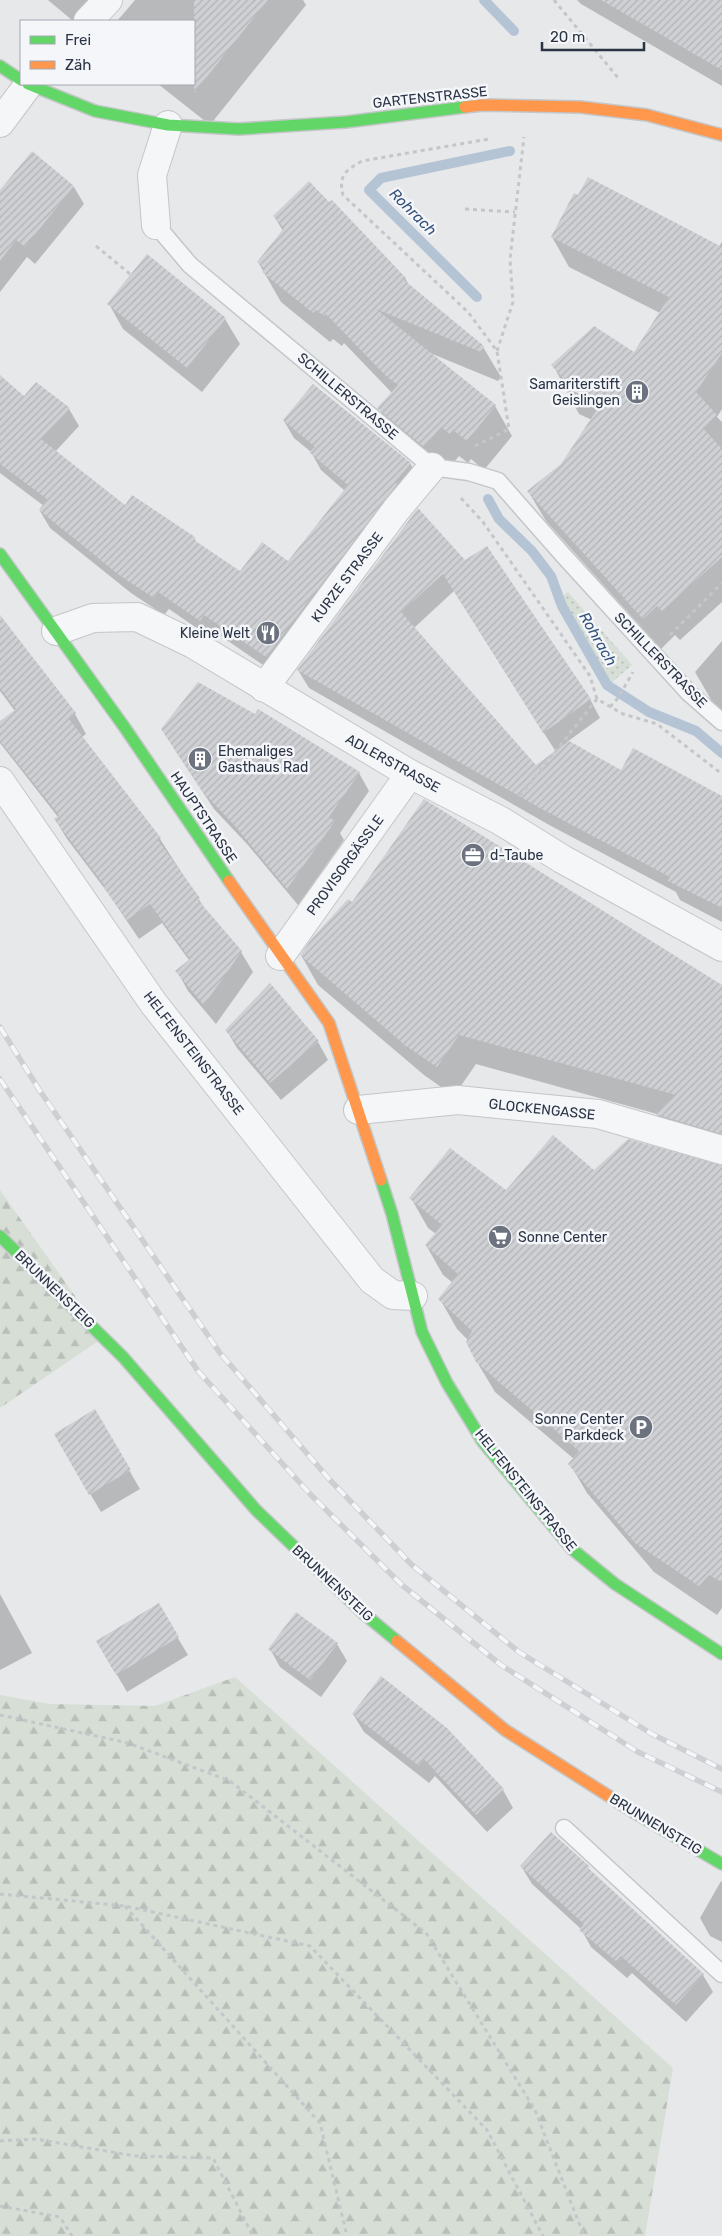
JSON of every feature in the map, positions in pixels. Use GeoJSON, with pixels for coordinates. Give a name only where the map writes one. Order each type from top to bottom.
{"type":"FeatureCollection","features":[{"type":"Feature","properties":{"kind":"street"},"geometry":{"type":"LineString","coordinates":[[89,20],[108,0]]}},
{"type":"Feature","properties":{"kind":"street"},"geometry":{"type":"LineString","coordinates":[[0,66],[20,79]]}},
{"type":"Feature","properties":{"kind":"street"},"geometry":{"type":"LineString","coordinates":[[0,124],[28,85]]}},
{"type":"Feature","properties":{"kind":"street"},"geometry":{"type":"LineString","coordinates":[[31,85],[95,111],[168,125]]}},
{"type":"Feature","properties":{"kind":"street","name":"GARTENSTRASSE"},"geometry":{"type":"LineString","coordinates":[[168,125],[239,129],[288,126],[346,122],[483,105],[580,107],[647,115],[722,135]]}},
{"type":"Feature","properties":{"kind":"street","name":"SCHILLERSTRASSE"},"geometry":{"type":"LineString","coordinates":[[156,225],[152,175],[168,125]]}},
{"type":"Feature","properties":{"kind":"street","name":"KURZE STRASSE"},"geometry":{"type":"LineString","coordinates":[[264,688],[396,510],[432,467]]}},
{"type":"Feature","properties":{"kind":"street","name":"HAUPTSTRASSE"},"geometry":{"type":"LineString","coordinates":[[0,554],[125,728],[280,956],[329,1024],[358,1110]]}},
{"type":"Feature","properties":{"kind":"street","name":"ADLERSTRASSE"},"geometry":{"type":"LineString","coordinates":[[56,631],[93,618],[137,617],[193,644],[410,774],[501,821],[562,859],[722,947]]}},
{"type":"Feature","properties":{"kind":"street","name":"PROVISORGÄSSLE"},"geometry":{"type":"LineString","coordinates":[[280,956],[410,774]]}},
{"type":"Feature","properties":{"kind":"street","name":"HELFENSTEINSTRASSE"},"geometry":{"type":"LineString","coordinates":[[0,781],[154,1004],[372,1280],[393,1295],[413,1296]]}},
{"type":"Feature","properties":{"kind":"street","name":"GLOCKENGASSE"},"geometry":{"type":"LineString","coordinates":[[358,1110],[458,1100],[598,1114],[722,1150]]}},
{"type":"Feature","properties":{"kind":"street","name":"HELFENSTEINSTRASSE"},"geometry":{"type":"LineString","coordinates":[[358,1110],[392,1214],[422,1332],[447,1383],[484,1442],[572,1549],[614,1584],[722,1654]]}},
{"type":"Feature","properties":{"kind":"street","name":"BRUNNENSTEIG"},"geometry":{"type":"LineString","coordinates":[[0,1236],[123,1356],[256,1510],[363,1613],[505,1730],[658,1827],[722,1864]]}},
{"type":"Feature","properties":{"kind":"lane","name":"SCHILLERSTRASSE"},"geometry":{"type":"LineString","coordinates":[[156,225],[190,265],[432,467],[469,472],[498,481],[689,693],[722,722]]}},
{"type":"Feature","properties":{"kind":"lane"},"geometry":{"type":"LineString","coordinates":[[564,1828],[722,1974]]}},
{"type":"Feature","properties":{"kind":"path"},"geometry":{"type":"LineString","coordinates":[[554,0],[647,115]]}},
{"type":"Feature","properties":{"kind":"path"},"geometry":{"type":"LineString","coordinates":[[525,132],[510,259],[513,302],[497,352],[509,429],[432,467],[483,522],[590,676],[597,699],[622,714],[657,724],[722,774]]}},
{"type":"Feature","properties":{"kind":"path"},"geometry":{"type":"LineString","coordinates":[[496,138],[362,161],[347,169],[340,184],[343,195],[468,312],[497,352]]}},
{"type":"Feature","properties":{"kind":"path"},"geometry":{"type":"LineString","coordinates":[[465,209],[515,212]]}},
{"type":"Feature","properties":{"kind":"path"},"geometry":{"type":"LineString","coordinates":[[96,246],[130,274]]}},
{"type":"Feature","properties":{"kind":"path"},"geometry":{"type":"LineString","coordinates":[[653,652],[722,583]]}},
{"type":"Feature","properties":{"kind":"path"},"geometry":{"type":"LineString","coordinates":[[610,706],[618,698],[631,674]]}},
{"type":"Feature","properties":{"kind":"path"},"geometry":{"type":"LineString","coordinates":[[501,821],[597,699]]}},
{"type":"Feature","properties":{"kind":"path"},"geometry":{"type":"LineString","coordinates":[[0,1715],[128,1743],[230,1781],[426,1933],[535,2110],[584,2236]]}},
{"type":"Feature","properties":{"kind":"path"},"geometry":{"type":"LineString","coordinates":[[0,1894],[125,1906],[310,1946],[487,2130],[543,2236]]}},
{"type":"Feature","properties":{"kind":"path"},"geometry":{"type":"LineString","coordinates":[[125,1906],[320,2123],[348,2236]]}},
{"type":"Feature","properties":{"kind":"path"},"geometry":{"type":"LineString","coordinates":[[0,2141],[35,2139],[135,2156],[213,2158],[253,2236]]}},
{"type":"Feature","properties":{"kind":"path"},"geometry":{"type":"LineString","coordinates":[[0,2206],[60,2217],[72,2236]]}},
{"type":"Feature","properties":{"kind":"green space"},"geometry":{"type":"Polygon","coordinates":[[[568,592],[632,665],[611,683],[560,598],[568,592]]]}},
{"type":"Feature","properties":{"kind":"green space"},"geometry":{"type":"Polygon","coordinates":[[[0,1190],[104,1337],[0,1408],[0,1190]]]}},
{"type":"Feature","properties":{"kind":"green space"},"geometry":{"type":"Polygon","coordinates":[[[235,1677],[673,2068],[645,2236],[0,2236],[0,1695],[49,1704],[155,1706],[235,1677]]]}},
{"type":"Feature","properties":{"kind":"building"},"geometry":{"type":"Polygon","coordinates":[[[194,0],[268,0],[194,93],[194,0]]]}},
{"type":"Feature","properties":{"kind":"building"},"geometry":{"type":"Polygon","coordinates":[[[601,0],[722,0],[722,70],[601,0]]]}},
{"type":"Feature","properties":{"kind":"building"},"geometry":{"type":"Polygon","coordinates":[[[32,151],[74,186],[25,247],[16,240],[0,261],[0,190],[32,151]]]}},
{"type":"Feature","properties":{"kind":"building","name":"Samariterstift Geislingen"},"geometry":{"type":"Polygon","coordinates":[[[588,177],[722,247],[722,353],[696,392],[717,415],[703,428],[722,449],[722,557],[662,611],[657,606],[643,619],[527,491],[561,464],[602,402],[560,384],[564,379],[551,365],[594,326],[634,352],[669,297],[551,237],[574,193],[578,195],[588,177]]]}},
{"type":"Feature","properties":{"kind":"building"},"geometry":{"type":"Polygon","coordinates":[[[309,181],[329,202],[332,200],[406,278],[404,280],[484,346],[481,352],[376,309],[496,405],[467,441],[453,430],[450,434],[441,427],[424,447],[377,408],[398,385],[386,376],[326,314],[324,316],[316,310],[313,313],[262,272],[265,269],[257,262],[284,228],[273,216],[309,181]]]}},
{"type":"Feature","properties":{"kind":"building"},"geometry":{"type":"Polygon","coordinates":[[[147,254],[226,318],[187,368],[107,304],[147,254]]]}},
{"type":"Feature","properties":{"kind":"building"},"geometry":{"type":"Polygon","coordinates":[[[0,375],[24,396],[36,382],[70,408],[41,439],[125,505],[132,495],[195,537],[194,540],[240,571],[262,542],[288,561],[348,485],[309,452],[315,447],[283,420],[313,384],[411,463],[266,657],[204,615],[200,621],[158,592],[154,598],[119,575],[39,510],[47,499],[0,464],[0,375]]]}},
{"type":"Feature","properties":{"kind":"building"},"geometry":{"type":"Polygon","coordinates":[[[418,508],[465,560],[487,546],[591,699],[543,733],[443,574],[401,612],[536,765],[569,741],[621,770],[633,748],[722,796],[722,908],[668,881],[670,877],[540,808],[297,670],[418,508]]]}},
{"type":"Feature","properties":{"kind":"building"},"geometry":{"type":"Polygon","coordinates":[[[0,615],[76,713],[69,719],[161,838],[158,840],[200,898],[198,900],[242,951],[204,1005],[175,971],[190,959],[150,904],[127,920],[104,888],[105,886],[54,819],[59,815],[0,741],[0,721],[16,709],[0,688],[0,615]]]}},
{"type":"Feature","properties":{"kind":"building"},"geometry":{"type":"Polygon","coordinates":[[[198,682],[255,714],[258,709],[360,772],[329,817],[335,821],[287,889],[235,826],[202,791],[161,729],[198,682]]]}},
{"type":"Feature","properties":{"kind":"building"},"geometry":{"type":"Polygon","coordinates":[[[424,799],[722,985],[722,1134],[655,1114],[676,1095],[459,1035],[437,1067],[406,1046],[300,955],[312,938],[348,899],[352,902],[424,799]]]}},
{"type":"Feature","properties":{"kind":"building"},"geometry":{"type":"Polygon","coordinates":[[[270,983],[319,1041],[270,1083],[225,1030],[270,983]]]}},
{"type":"Feature","properties":{"kind":"building"},"geometry":{"type":"Polygon","coordinates":[[[553,1135],[594,1170],[628,1139],[722,1165],[722,1582],[709,1575],[699,1586],[635,1543],[568,1464],[579,1451],[476,1362],[466,1342],[472,1331],[438,1299],[458,1274],[425,1245],[442,1225],[409,1198],[450,1148],[506,1190],[553,1135]]]}},
{"type":"Feature","properties":{"kind":"building"},"geometry":{"type":"Polygon","coordinates":[[[95,1409],[131,1470],[89,1495],[54,1434],[95,1409]]]}},
{"type":"Feature","properties":{"kind":"building"},"geometry":{"type":"Polygon","coordinates":[[[159,1603],[179,1637],[116,1675],[96,1641],[159,1603]]]}},
{"type":"Feature","properties":{"kind":"building"},"geometry":{"type":"Polygon","coordinates":[[[296,1612],[338,1643],[310,1680],[268,1649],[296,1612]]]}},
{"type":"Feature","properties":{"kind":"building"},"geometry":{"type":"Polygon","coordinates":[[[381,1676],[447,1728],[504,1789],[476,1815],[424,1759],[419,1766],[352,1714],[381,1676]]]}},
{"type":"Feature","properties":{"kind":"building"},"geometry":{"type":"Polygon","coordinates":[[[551,1832],[704,1974],[676,2005],[621,1956],[616,1961],[579,1930],[584,1924],[520,1866],[551,1832]]]}},
{"type":"Feature","properties":{"kind":"waterway","name":"Rohrach"},"geometry":{"type":"LineString","coordinates":[[484,0],[514,31]]}},
{"type":"Feature","properties":{"kind":"waterway","name":"Rohrach"},"geometry":{"type":"LineString","coordinates":[[477,297],[369,190],[381,178],[510,151]]}},
{"type":"Feature","properties":{"kind":"waterway","name":"Rohrach"},"geometry":{"type":"LineString","coordinates":[[488,499],[499,519],[532,551],[551,576],[562,606],[607,685],[649,712],[696,731],[722,753]]}},
{"type":"Feature","properties":{"kind":"railway"},"geometry":{"type":"LineString","coordinates":[[0,1027],[40,1091],[220,1353],[330,1480],[412,1565],[519,1652],[652,1734],[722,1769]]}},
{"type":"Feature","properties":{"kind":"railway"},"geometry":{"type":"LineString","coordinates":[[0,1079],[198,1371],[311,1495],[402,1585],[501,1665],[638,1752],[722,1792]]}},
{"type":"Feature","properties":{"kind":"traffic: fast"},"geometry":{"type":"LineString","coordinates":[[0,66],[20,79]]}},
{"type":"Feature","properties":{"kind":"traffic: fast"},"geometry":{"type":"LineString","coordinates":[[30,85],[95,111],[168,125],[239,129],[346,122],[465,107]]}},
{"type":"Feature","properties":{"kind":"traffic: fast"},"geometry":{"type":"LineString","coordinates":[[0,554],[125,728],[229,881]]}},
{"type":"Feature","properties":{"kind":"traffic: fast"},"geometry":{"type":"LineString","coordinates":[[381,1180],[392,1214],[422,1332],[447,1383],[483,1442],[572,1549],[615,1584],[722,1654]]}},
{"type":"Feature","properties":{"kind":"traffic: fast"},"geometry":{"type":"LineString","coordinates":[[0,1236],[123,1357],[256,1510],[363,1613],[397,1641]]}},
{"type":"Feature","properties":{"kind":"traffic: fast"},"geometry":{"type":"LineString","coordinates":[[637,1814],[722,1864]]}},
{"type":"Feature","properties":{"kind":"traffic: slow"},"geometry":{"type":"LineString","coordinates":[[465,107],[483,105],[580,107],[647,115],[722,135]]}},
{"type":"Feature","properties":{"kind":"traffic: slow"},"geometry":{"type":"LineString","coordinates":[[229,881],[329,1023],[381,1180]]}},
{"type":"Feature","properties":{"kind":"traffic: slow"},"geometry":{"type":"LineString","coordinates":[[397,1641],[505,1730],[637,1814]]}},
{"type":"Feature","properties":{"kind":"place","name":"Samariterstift Geislingen"},"geometry":{"type":"Point","coordinates":[637,392]}},
{"type":"Feature","properties":{"kind":"place","name":"Kleine Welt"},"geometry":{"type":"Point","coordinates":[268,633]}},
{"type":"Feature","properties":{"kind":"place","name":"Ehemaliges Gasthaus Rad"},"geometry":{"type":"Point","coordinates":[200,759]}},
{"type":"Feature","properties":{"kind":"place","name":"d-Taube"},"geometry":{"type":"Point","coordinates":[473,855]}},
{"type":"Feature","properties":{"kind":"place","name":"Sonne Center"},"geometry":{"type":"Point","coordinates":[500,1237]}},
{"type":"Feature","properties":{"kind":"place","name":"Sonne Center Parkdeck"},"geometry":{"type":"Point","coordinates":[641,1427]}}]}
